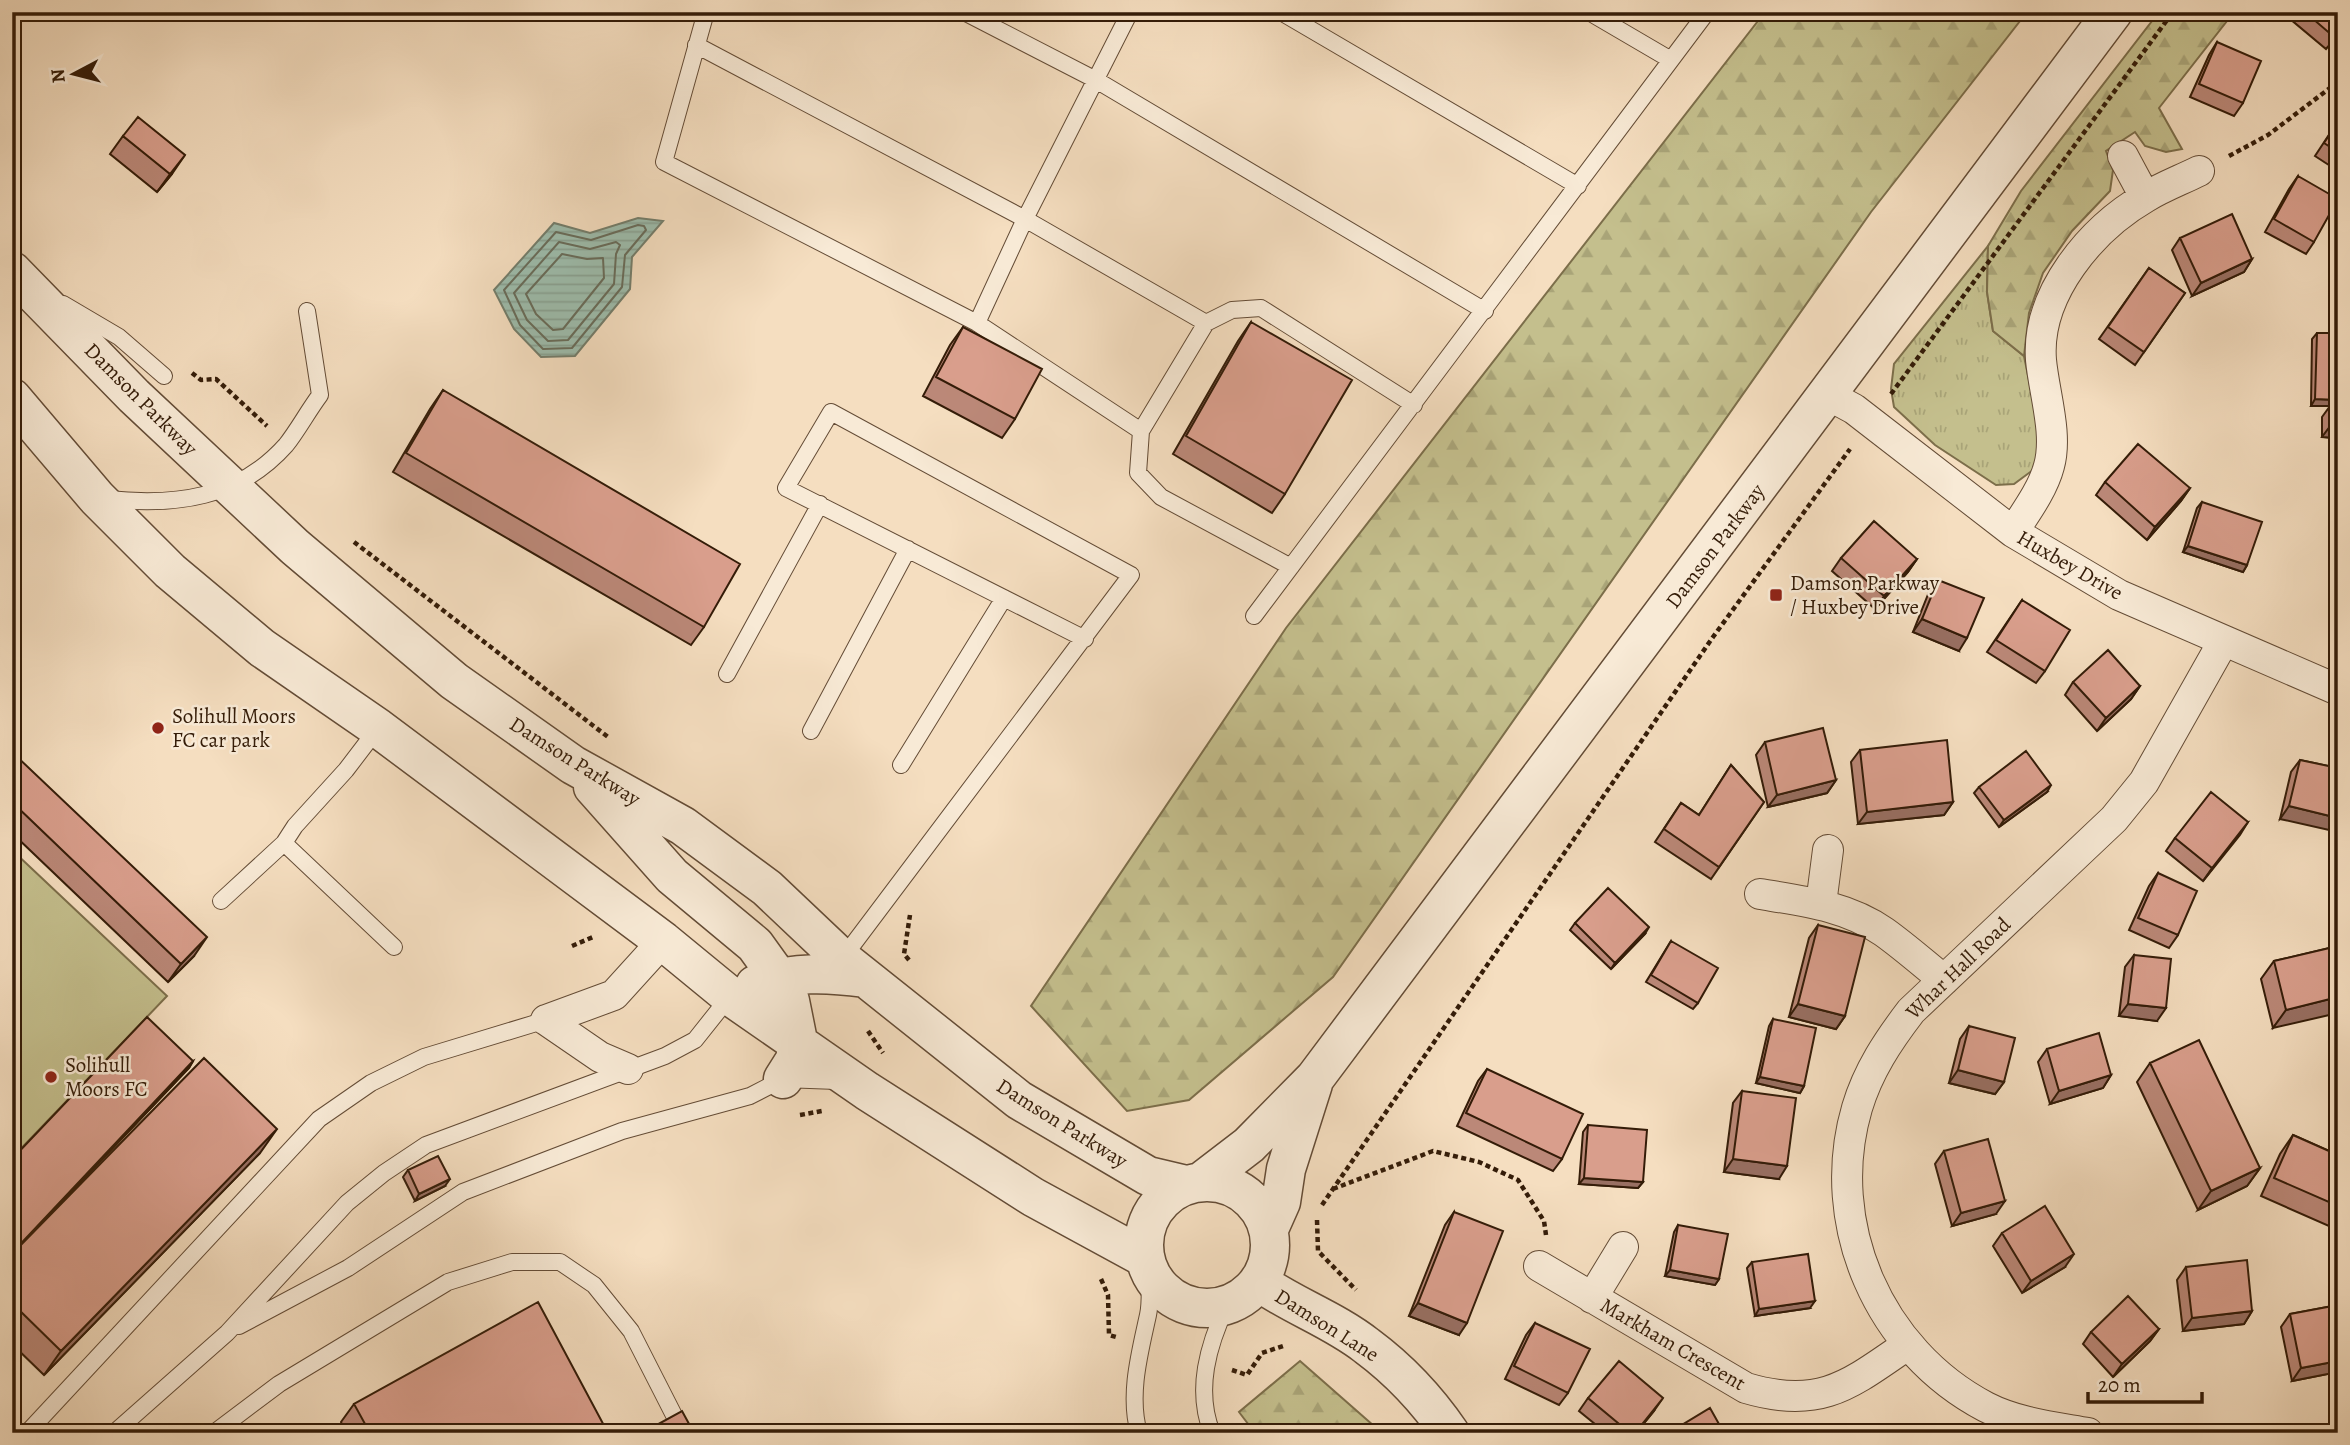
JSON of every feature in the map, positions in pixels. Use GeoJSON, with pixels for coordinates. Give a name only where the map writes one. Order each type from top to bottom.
{"type":"FeatureCollection","features":[{"type":"Feature","properties":{"kind":"street","name":"Damson Parkway"},"geometry":{"type":"LineString","coordinates":[[19,277],[134,396],[245,478],[295,547],[454,681],[573,765],[683,826],[767,888],[854,968],[1019,1100],[1148,1176],[1194,1183],[1249,1145],[1315,1079],[2113,12]]}},
{"type":"Feature","properties":{"kind":"street"},"geometry":{"type":"LineString","coordinates":[[2123,156],[2145,197]]}},
{"type":"Feature","properties":{"kind":"street"},"geometry":{"type":"LineString","coordinates":[[2013,532],[2049,466],[2052,444],[2041,357],[2043,319],[2060,283],[2097,234],[2145,197],[2199,171]]}},
{"type":"Feature","properties":{"kind":"street","name":"Huxbey Drive"},"geometry":{"type":"LineString","coordinates":[[1828,395],[1871,422],[2013,532],[2119,595],[2338,690]]}},
{"type":"Feature","properties":{"kind":"street"},"geometry":{"type":"LineString","coordinates":[[12,398],[97,498],[170,571],[262,648],[378,728],[663,941],[730,996],[867,1091],[1032,1197],[1147,1265],[1163,1290],[1182,1303],[1205,1308],[1227,1305],[1244,1296],[1259,1282],[1271,1248],[1269,1229],[1260,1209],[1245,1193],[1224,1183],[1194,1183],[1166,1196],[1152,1214],[1144,1235],[1147,1265]]}},
{"type":"Feature","properties":{"kind":"street","name":"Whar Hall Road"},"geometry":{"type":"LineString","coordinates":[[2088,1433],[2034,1424],[1987,1407],[1937,1373],[1907,1345],[1881,1307],[1865,1274],[1857,1248],[1848,1194],[1850,1138],[1857,1107],[1883,1048],[1911,1011],[2114,819],[2144,782],[2223,642]]}},
{"type":"Feature","properties":{"kind":"street"},"geometry":{"type":"LineString","coordinates":[[573,765],[672,876],[755,945],[778,977],[790,1001],[798,1041],[795,1060],[783,1079]]}},
{"type":"Feature","properties":{"kind":"street"},"geometry":{"type":"LineString","coordinates":[[1821,904],[1828,850]]}},
{"type":"Feature","properties":{"kind":"street"},"geometry":{"type":"LineString","coordinates":[[1760,894],[1821,904],[1848,913],[1883,931],[1944,980]]}},
{"type":"Feature","properties":{"kind":"street"},"geometry":{"type":"LineString","coordinates":[[546,1020],[614,995],[663,941]]}},
{"type":"Feature","properties":{"kind":"street"},"geometry":{"type":"LineString","coordinates":[[730,996],[778,977],[854,968]]}},
{"type":"Feature","properties":{"kind":"street"},"geometry":{"type":"LineString","coordinates":[[546,1020],[600,1057],[628,1069]]}},
{"type":"Feature","properties":{"kind":"street","name":"Damson Parkway"},"geometry":{"type":"LineString","coordinates":[[1269,1229],[1281,1202],[1286,1169],[1315,1079]]}},
{"type":"Feature","properties":{"kind":"street","name":"Markham Crescent"},"geometry":{"type":"LineString","coordinates":[[1592,1298],[1623,1247]]}},
{"type":"Feature","properties":{"kind":"street","name":"Markham Crescent"},"geometry":{"type":"LineString","coordinates":[[1539,1266],[1746,1388],[1767,1394],[1818,1396],[1851,1384],[1907,1345]]}},
{"type":"Feature","properties":{"kind":"street","name":"Damson Lane"},"geometry":{"type":"LineString","coordinates":[[1259,1282],[1287,1302],[1368,1346],[1422,1397],[1450,1433]]}},
{"type":"Feature","properties":{"kind":"lane"},"geometry":{"type":"LineString","coordinates":[[706,12],[664,162],[977,323],[1141,431]]}},
{"type":"Feature","properties":{"kind":"lane"},"geometry":{"type":"LineString","coordinates":[[964,12],[1096,80],[1485,311]]}},
{"type":"Feature","properties":{"kind":"lane"},"geometry":{"type":"LineString","coordinates":[[977,323],[1025,219],[1130,12]]}},
{"type":"Feature","properties":{"kind":"lane"},"geometry":{"type":"LineString","coordinates":[[1281,12],[1578,186]]}},
{"type":"Feature","properties":{"kind":"lane"},"geometry":{"type":"LineString","coordinates":[[1589,12],[1671,60]]}},
{"type":"Feature","properties":{"kind":"lane"},"geometry":{"type":"LineString","coordinates":[[1254,616],[1707,12]]}},
{"type":"Feature","properties":{"kind":"lane"},"geometry":{"type":"LineString","coordinates":[[696,45],[1025,219],[1206,323]]}},
{"type":"Feature","properties":{"kind":"lane"},"geometry":{"type":"LineString","coordinates":[[19,277],[119,337],[164,376]]}},
{"type":"Feature","properties":{"kind":"lane"},"geometry":{"type":"LineString","coordinates":[[1291,567],[1161,497],[1138,473],[1141,431],[1206,323],[1232,310],[1261,308],[1414,404]]}},
{"type":"Feature","properties":{"kind":"lane"},"geometry":{"type":"LineString","coordinates":[[97,498],[153,503],[195,499],[245,478],[286,445],[320,395],[307,312]]}},
{"type":"Feature","properties":{"kind":"lane"},"geometry":{"type":"LineString","coordinates":[[854,968],[888,899],[1086,639],[1131,575],[831,412],[786,488],[1086,639]]}},
{"type":"Feature","properties":{"kind":"lane"},"geometry":{"type":"LineString","coordinates":[[727,674],[820,504]]}},
{"type":"Feature","properties":{"kind":"lane"},"geometry":{"type":"LineString","coordinates":[[811,731],[908,549]]}},
{"type":"Feature","properties":{"kind":"lane"},"geometry":{"type":"LineString","coordinates":[[901,765],[1004,598]]}},
{"type":"Feature","properties":{"kind":"lane"},"geometry":{"type":"LineString","coordinates":[[221,901],[284,844],[295,826],[346,770],[378,728]]}},
{"type":"Feature","properties":{"kind":"lane"},"geometry":{"type":"LineString","coordinates":[[284,844],[394,947]]}},
{"type":"Feature","properties":{"kind":"lane"},"geometry":{"type":"LineString","coordinates":[[114,1433],[227,1333],[347,1203],[426,1145],[628,1069],[695,1040],[730,996]]}},
{"type":"Feature","properties":{"kind":"lane"},"geometry":{"type":"LineString","coordinates":[[27,1433],[319,1119],[371,1083],[424,1057],[546,1020]]}},
{"type":"Feature","properties":{"kind":"lane"},"geometry":{"type":"LineString","coordinates":[[227,1333],[348,1268],[463,1192],[622,1131],[750,1096],[783,1079],[837,1081],[867,1091]]}},
{"type":"Feature","properties":{"kind":"lane"},"geometry":{"type":"LineString","coordinates":[[214,1433],[279,1384],[448,1282],[512,1262],[560,1262],[594,1285],[631,1331],[684,1433]]}},
{"type":"Feature","properties":{"kind":"lane"},"geometry":{"type":"LineString","coordinates":[[1139,1433],[1136,1385],[1140,1343],[1149,1313],[1147,1265]]}},
{"type":"Feature","properties":{"kind":"lane"},"geometry":{"type":"LineString","coordinates":[[1212,1433],[1205,1404],[1205,1361],[1227,1305]]}},
{"type":"Feature","properties":{"kind":"path"},"geometry":{"type":"LineString","coordinates":[[1539,1266],[1547,1230],[1532,1201],[1518,1180],[1479,1162],[1433,1151],[1331,1190],[1713,637],[2173,12]]}},
{"type":"Feature","properties":{"kind":"path"},"geometry":{"type":"LineString","coordinates":[[2199,171],[2268,135],[2338,82]]}},
{"type":"Feature","properties":{"kind":"path"},"geometry":{"type":"LineString","coordinates":[[190,372],[201,380],[216,379],[272,431],[247,453],[245,478]]}},
{"type":"Feature","properties":{"kind":"path"},"geometry":{"type":"LineString","coordinates":[[350,539],[612,740]]}},
{"type":"Feature","properties":{"kind":"path"},"geometry":{"type":"LineString","coordinates":[[888,899],[911,916],[904,954],[912,964]]}},
{"type":"Feature","properties":{"kind":"green space"},"geometry":{"type":"Polygon","coordinates":[[[1765,12],[2027,12],[1871,212],[1333,977],[1189,1100],[1127,1111],[1031,1006],[1286,628],[1765,12]]]}},
{"type":"Feature","properties":{"kind":"green space"},"geometry":{"type":"Polygon","coordinates":[[[2159,12],[2234,12],[2159,108],[2182,149],[2166,152],[2145,146],[2135,132],[2106,151],[2113,170],[2110,191],[2072,231],[2043,273],[2029,313],[2024,356],[1993,331],[1987,292],[1988,246],[2021,191],[2159,12]]]}},
{"type":"Feature","properties":{"kind":"green space"},"geometry":{"type":"Polygon","coordinates":[[[1988,246],[1987,292],[1993,331],[2024,356],[2042,444],[2033,470],[2014,484],[1996,485],[1935,445],[1894,407],[1891,389],[1894,364],[1988,246]]]}},
{"type":"Feature","properties":{"kind":"green space","name":"Solihull Moors FC"},"geometry":{"type":"Polygon","coordinates":[[[12,850],[167,996],[12,1158],[12,850]]]}},
{"type":"Feature","properties":{"kind":"green space"},"geometry":{"type":"Polygon","coordinates":[[[1300,1361],[1382,1433],[1255,1433],[1239,1412],[1300,1361]]]}},
{"type":"Feature","properties":{"kind":"water"},"geometry":{"type":"Polygon","coordinates":[[[638,218],[663,221],[632,257],[630,289],[575,356],[541,357],[514,329],[494,290],[554,223],[590,233],[638,218]]]}},
{"type":"Feature","properties":{"kind":"building"},"geometry":{"type":"Polygon","coordinates":[[[2305,12],[2338,12],[2338,33],[2334,37],[2305,12]]]}},
{"type":"Feature","properties":{"kind":"building"},"geometry":{"type":"Polygon","coordinates":[[[2217,42],[2261,61],[2243,103],[2199,84],[2217,42]]]}},
{"type":"Feature","properties":{"kind":"building"},"geometry":{"type":"Polygon","coordinates":[[[138,117],[185,155],[170,174],[123,136],[138,117]]]}},
{"type":"Feature","properties":{"kind":"building"},"geometry":{"type":"Polygon","coordinates":[[[2338,122],[2338,152],[2324,143],[2338,122]]]}},
{"type":"Feature","properties":{"kind":"building"},"geometry":{"type":"Polygon","coordinates":[[[2298,176],[2338,199],[2314,242],[2274,219],[2298,176]]]}},
{"type":"Feature","properties":{"kind":"building"},"geometry":{"type":"Polygon","coordinates":[[[2232,214],[2252,259],[2201,283],[2180,238],[2232,214]]]}},
{"type":"Feature","properties":{"kind":"building"},"geometry":{"type":"Polygon","coordinates":[[[2149,268],[2185,293],[2144,352],[2108,327],[2149,268]]]}},
{"type":"Feature","properties":{"kind":"building"},"geometry":{"type":"Polygon","coordinates":[[[1251,322],[1352,380],[1285,494],[1186,436],[1251,322]]]}},
{"type":"Feature","properties":{"kind":"building"},"geometry":{"type":"Polygon","coordinates":[[[963,327],[1042,369],[1015,419],[936,377],[963,327]]]}},
{"type":"Feature","properties":{"kind":"building"},"geometry":{"type":"Polygon","coordinates":[[[2317,333],[2338,333],[2338,400],[2315,399],[2317,333]]]}},
{"type":"Feature","properties":{"kind":"building"},"geometry":{"type":"Polygon","coordinates":[[[443,390],[740,564],[704,627],[406,453],[443,390]]]}},
{"type":"Feature","properties":{"kind":"building"},"geometry":{"type":"Polygon","coordinates":[[[2331,404],[2338,404],[2338,425],[2331,425],[2331,404]]]}},
{"type":"Feature","properties":{"kind":"building"},"geometry":{"type":"Polygon","coordinates":[[[2138,444],[2190,488],[2155,527],[2105,482],[2138,444]]]}},
{"type":"Feature","properties":{"kind":"building"},"geometry":{"type":"Polygon","coordinates":[[[2202,502],[2262,522],[2247,565],[2188,546],[2202,502]]]}},
{"type":"Feature","properties":{"kind":"building"},"geometry":{"type":"Polygon","coordinates":[[[1874,521],[1917,559],[1884,596],[1841,558],[1874,521]]]}},
{"type":"Feature","properties":{"kind":"building"},"geometry":{"type":"Polygon","coordinates":[[[1938,580],[1984,598],[1967,638],[1922,619],[1938,580]]]}},
{"type":"Feature","properties":{"kind":"building"},"geometry":{"type":"Polygon","coordinates":[[[2022,600],[2070,630],[2045,671],[1996,640],[2022,600]]]}},
{"type":"Feature","properties":{"kind":"building"},"geometry":{"type":"Polygon","coordinates":[[[2108,650],[2140,686],[2106,718],[2073,682],[2108,650]]]}},
{"type":"Feature","properties":{"kind":"building"},"geometry":{"type":"Polygon","coordinates":[[[1823,728],[1836,780],[1777,795],[1765,742],[1823,728]]]}},
{"type":"Feature","properties":{"kind":"building"},"geometry":{"type":"Polygon","coordinates":[[[1947,740],[1953,802],[1867,812],[1860,750],[1947,740]]]}},
{"type":"Feature","properties":{"kind":"building"},"geometry":{"type":"Polygon","coordinates":[[[2026,751],[2051,785],[2004,820],[1979,787],[2026,751]]]}},
{"type":"Feature","properties":{"kind":"building"},"geometry":{"type":"Polygon","coordinates":[[[12,752],[207,937],[181,964],[12,802],[12,752]]]}},
{"type":"Feature","properties":{"kind":"building"},"geometry":{"type":"Polygon","coordinates":[[[2300,760],[2338,768],[2338,818],[2289,806],[2300,760]]]}},
{"type":"Feature","properties":{"kind":"building"},"geometry":{"type":"Polygon","coordinates":[[[1731,765],[1764,802],[1719,867],[1664,829],[1681,803],[1699,815],[1731,765]]]}},
{"type":"Feature","properties":{"kind":"building"},"geometry":{"type":"Polygon","coordinates":[[[2211,792],[2248,822],[2212,868],[2175,838],[2211,792]]]}},
{"type":"Feature","properties":{"kind":"building"},"geometry":{"type":"Polygon","coordinates":[[[2158,873],[2197,891],[2178,935],[2138,918],[2158,873]]]}},
{"type":"Feature","properties":{"kind":"building"},"geometry":{"type":"Polygon","coordinates":[[[1608,888],[1649,927],[1615,963],[1575,923],[1608,888]]]}},
{"type":"Feature","properties":{"kind":"building"},"geometry":{"type":"Polygon","coordinates":[[[1818,925],[1865,937],[1845,1016],[1798,1004],[1818,925]]]}},
{"type":"Feature","properties":{"kind":"building"},"geometry":{"type":"Polygon","coordinates":[[[1671,941],[1718,968],[1698,1003],[1651,975],[1671,941]]]}},
{"type":"Feature","properties":{"kind":"building"},"geometry":{"type":"Polygon","coordinates":[[[2338,946],[2338,997],[2286,1010],[2274,961],[2338,946]]]}},
{"type":"Feature","properties":{"kind":"building"},"geometry":{"type":"Polygon","coordinates":[[[2134,955],[2171,959],[2166,1008],[2128,1004],[2134,955]]]}},
{"type":"Feature","properties":{"kind":"building"},"geometry":{"type":"Polygon","coordinates":[[[147,1017],[193,1061],[12,1253],[12,1159],[147,1017]]]}},
{"type":"Feature","properties":{"kind":"building"},"geometry":{"type":"Polygon","coordinates":[[[1773,1019],[1816,1028],[1804,1086],[1760,1077],[1773,1019]]]}},
{"type":"Feature","properties":{"kind":"building"},"geometry":{"type":"Polygon","coordinates":[[[1969,1026],[2015,1038],[2004,1082],[1958,1070],[1969,1026]]]}},
{"type":"Feature","properties":{"kind":"building"},"geometry":{"type":"Polygon","coordinates":[[[2099,1033],[2111,1075],[2059,1091],[2047,1049],[2099,1033]]]}},
{"type":"Feature","properties":{"kind":"building"},"geometry":{"type":"Polygon","coordinates":[[[2199,1040],[2260,1168],[2211,1191],[2150,1063],[2199,1040]]]}},
{"type":"Feature","properties":{"kind":"building"},"geometry":{"type":"Polygon","coordinates":[[[204,1058],[277,1129],[61,1351],[12,1303],[12,1254],[204,1058]]]}},
{"type":"Feature","properties":{"kind":"building"},"geometry":{"type":"Polygon","coordinates":[[[1487,1069],[1583,1114],[1562,1159],[1466,1113],[1487,1069]]]}},
{"type":"Feature","properties":{"kind":"building"},"geometry":{"type":"Polygon","coordinates":[[[1742,1091],[1796,1098],[1787,1166],[1733,1159],[1742,1091]]]}},
{"type":"Feature","properties":{"kind":"building"},"geometry":{"type":"Polygon","coordinates":[[[1588,1125],[1647,1130],[1643,1182],[1584,1178],[1588,1125]]]}},
{"type":"Feature","properties":{"kind":"building"},"geometry":{"type":"Polygon","coordinates":[[[2293,1135],[2338,1155],[2338,1206],[2274,1178],[2293,1135]]]}},
{"type":"Feature","properties":{"kind":"building"},"geometry":{"type":"Polygon","coordinates":[[[1988,1139],[2005,1201],[1961,1213],[1944,1151],[1988,1139]]]}},
{"type":"Feature","properties":{"kind":"building"},"geometry":{"type":"Polygon","coordinates":[[[438,1156],[450,1179],[419,1194],[408,1170],[438,1156]]]}},
{"type":"Feature","properties":{"kind":"building"},"geometry":{"type":"Polygon","coordinates":[[[2045,1206],[2074,1254],[2031,1281],[2002,1233],[2045,1206]]]}},
{"type":"Feature","properties":{"kind":"building"},"geometry":{"type":"Polygon","coordinates":[[[1454,1212],[1503,1231],[1467,1323],[1418,1303],[1454,1212]]]}},
{"type":"Feature","properties":{"kind":"building"},"geometry":{"type":"Polygon","coordinates":[[[1678,1225],[1728,1234],[1719,1279],[1670,1270],[1678,1225]]]}},
{"type":"Feature","properties":{"kind":"building"},"geometry":{"type":"Polygon","coordinates":[[[1808,1254],[1815,1301],[1759,1309],[1752,1262],[1808,1254]]]}},
{"type":"Feature","properties":{"kind":"building"},"geometry":{"type":"Polygon","coordinates":[[[2247,1260],[2252,1311],[2192,1318],[2186,1267],[2247,1260]]]}},
{"type":"Feature","properties":{"kind":"building"},"geometry":{"type":"Polygon","coordinates":[[[2128,1296],[2159,1329],[2122,1364],[2091,1332],[2128,1296]]]}},
{"type":"Feature","properties":{"kind":"building"},"geometry":{"type":"Polygon","coordinates":[[[538,1302],[608,1433],[370,1433],[354,1404],[538,1302]]]}},
{"type":"Feature","properties":{"kind":"building"},"geometry":{"type":"Polygon","coordinates":[[[2338,1305],[2338,1361],[2301,1368],[2290,1314],[2338,1305]]]}},
{"type":"Feature","properties":{"kind":"building"},"geometry":{"type":"Polygon","coordinates":[[[1535,1323],[1590,1349],[1568,1393],[1514,1366],[1535,1323]]]}},
{"type":"Feature","properties":{"kind":"building"},"geometry":{"type":"Polygon","coordinates":[[[1619,1361],[1663,1398],[1635,1433],[1630,1433],[1588,1398],[1619,1361]]]}},
{"type":"Feature","properties":{"kind":"building"},"geometry":{"type":"Polygon","coordinates":[[[1710,1408],[1724,1433],[1673,1433],[1672,1431],[1710,1408]]]}},
{"type":"Feature","properties":{"kind":"building"},"geometry":{"type":"Polygon","coordinates":[[[682,1411],[694,1433],[642,1433],[682,1411]]]}},
{"type":"Feature","properties":{"kind":"place","name":"Damson Parkway / Huxbey Drive"},"geometry":{"type":"Point","coordinates":[1776,595]}},
{"type":"Feature","properties":{"kind":"place","name":"Solihull Moors FC car park"},"geometry":{"type":"Point","coordinates":[158,728]}},
{"type":"Feature","properties":{"kind":"place","name":"Solihull Moors FC"},"geometry":{"type":"Point","coordinates":[51,1077]}}]}
